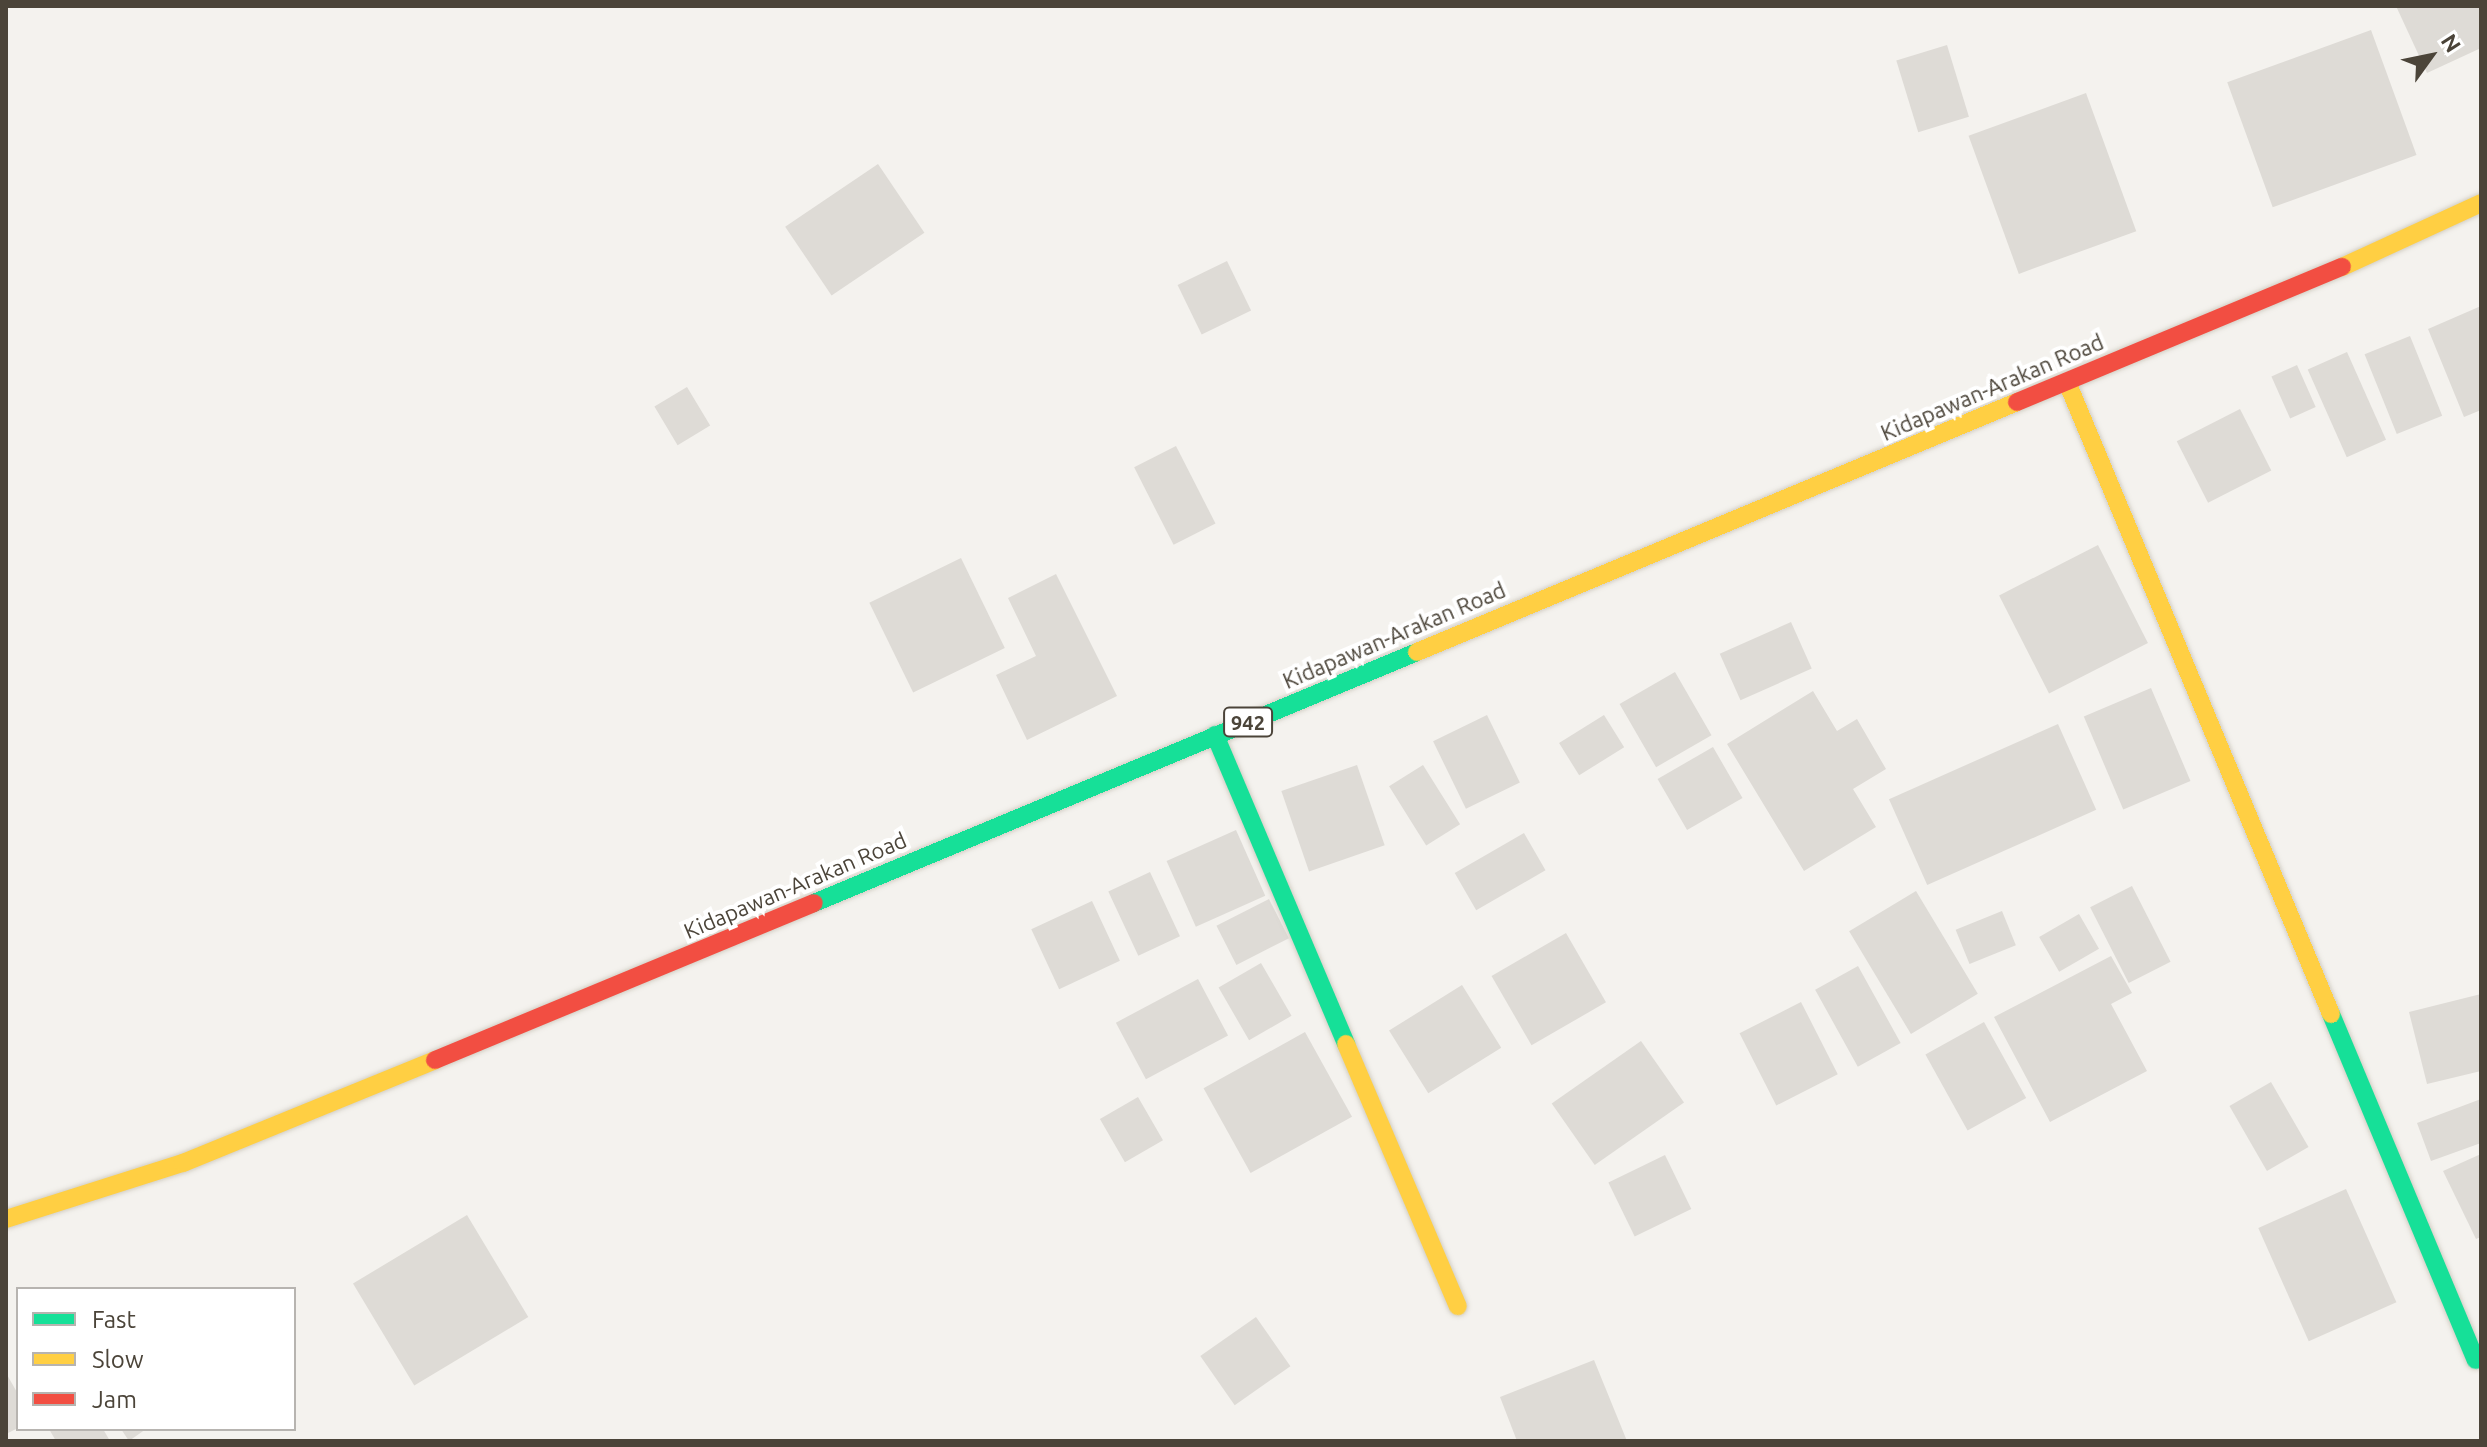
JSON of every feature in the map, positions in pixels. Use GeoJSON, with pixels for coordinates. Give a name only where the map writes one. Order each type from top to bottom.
{"type":"FeatureCollection","features":[{"type":"Feature","properties":{"kind":"main road","name":"Kidapawan-Arakan Road"},"geometry":{"type":"LineString","coordinates":[[6,1219],[212,1152],[2067,382],[2481,203]]}},
{"type":"Feature","properties":{"kind":"main road"},"geometry":{"type":"LineString","coordinates":[[2067,382],[2476,1360]]}},
{"type":"Feature","properties":{"kind":"main road"},"geometry":{"type":"LineString","coordinates":[[1215,735],[1458,1306]]}},
{"type":"Feature","properties":{"kind":"building"},"geometry":{"type":"Polygon","coordinates":[[[2396,6],[2481,6],[2481,48],[2427,73],[2396,6]]]}},
{"type":"Feature","properties":{"kind":"building"},"geometry":{"type":"Polygon","coordinates":[[[2371,30],[2416,155],[2273,207],[2227,82],[2371,30]]]}},
{"type":"Feature","properties":{"kind":"building"},"geometry":{"type":"Polygon","coordinates":[[[1947,45],[1969,117],[1918,132],[1896,60],[1947,45]]]}},
{"type":"Feature","properties":{"kind":"building"},"geometry":{"type":"Polygon","coordinates":[[[2086,93],[2136,231],[2019,274],[1969,136],[2086,93]]]}},
{"type":"Feature","properties":{"kind":"building"},"geometry":{"type":"Polygon","coordinates":[[[878,164],[924,233],[832,295],[785,227],[878,164]]]}},
{"type":"Feature","properties":{"kind":"building"},"geometry":{"type":"Polygon","coordinates":[[[1227,261],[1251,310],[1202,335],[1178,285],[1227,261]]]}},
{"type":"Feature","properties":{"kind":"building"},"geometry":{"type":"Polygon","coordinates":[[[2481,306],[2481,410],[2464,417],[2428,329],[2481,306]]]}},
{"type":"Feature","properties":{"kind":"building"},"geometry":{"type":"Polygon","coordinates":[[[2410,336],[2442,416],[2397,434],[2365,354],[2410,336]]]}},
{"type":"Feature","properties":{"kind":"building"},"geometry":{"type":"Polygon","coordinates":[[[2347,352],[2386,440],[2347,457],[2308,369],[2347,352]]]}},
{"type":"Feature","properties":{"kind":"building"},"geometry":{"type":"Polygon","coordinates":[[[2297,365],[2316,407],[2290,418],[2271,376],[2297,365]]]}},
{"type":"Feature","properties":{"kind":"building"},"geometry":{"type":"Polygon","coordinates":[[[687,387],[710,426],[678,445],[654,407],[687,387]]]}},
{"type":"Feature","properties":{"kind":"building"},"geometry":{"type":"Polygon","coordinates":[[[2240,409],[2271,470],[2208,503],[2177,441],[2240,409]]]}},
{"type":"Feature","properties":{"kind":"building"},"geometry":{"type":"Polygon","coordinates":[[[1176,446],[1215,524],[1174,545],[1134,467],[1176,446]]]}},
{"type":"Feature","properties":{"kind":"building"},"geometry":{"type":"Polygon","coordinates":[[[2098,545],[2148,643],[2049,693],[1999,595],[2098,545]]]}},
{"type":"Feature","properties":{"kind":"building"},"geometry":{"type":"Polygon","coordinates":[[[961,558],[1005,648],[913,693],[869,603],[961,558]]]}},
{"type":"Feature","properties":{"kind":"building"},"geometry":{"type":"Polygon","coordinates":[[[1056,574],[1117,696],[1027,740],[996,675],[1036,656],[1008,598],[1056,574]]]}},
{"type":"Feature","properties":{"kind":"building"},"geometry":{"type":"Polygon","coordinates":[[[1791,622],[1812,669],[1740,700],[1720,654],[1791,622]]]}},
{"type":"Feature","properties":{"kind":"building"},"geometry":{"type":"Polygon","coordinates":[[[1675,672],[1712,735],[1656,767],[1620,704],[1675,672]]]}},
{"type":"Feature","properties":{"kind":"building"},"geometry":{"type":"Polygon","coordinates":[[[2151,688],[2190,781],[2123,809],[2084,717],[2151,688]]]}},
{"type":"Feature","properties":{"kind":"building"},"geometry":{"type":"Polygon","coordinates":[[[1813,691],[1837,731],[1857,719],[1886,769],[1853,789],[1876,827],[1804,871],[1727,744],[1813,691]]]}},
{"type":"Feature","properties":{"kind":"building"},"geometry":{"type":"Polygon","coordinates":[[[1487,715],[1520,782],[1466,809],[1433,741],[1487,715]]]}},
{"type":"Feature","properties":{"kind":"building"},"geometry":{"type":"Polygon","coordinates":[[[1604,715],[1624,747],[1579,775],[1559,743],[1604,715]]]}},
{"type":"Feature","properties":{"kind":"building"},"geometry":{"type":"Polygon","coordinates":[[[2058,724],[2096,810],[1927,885],[1889,799],[2058,724]]]}},
{"type":"Feature","properties":{"kind":"building"},"geometry":{"type":"Polygon","coordinates":[[[1713,747],[1742,798],[1687,830],[1658,779],[1713,747]]]}},
{"type":"Feature","properties":{"kind":"building"},"geometry":{"type":"Polygon","coordinates":[[[1357,765],[1385,845],[1309,871],[1281,791],[1357,765]]]}},
{"type":"Feature","properties":{"kind":"building"},"geometry":{"type":"Polygon","coordinates":[[[1423,765],[1460,824],[1426,846],[1389,786],[1423,765]]]}},
{"type":"Feature","properties":{"kind":"building"},"geometry":{"type":"Polygon","coordinates":[[[1236,830],[1265,896],[1196,927],[1167,861],[1236,830]]]}},
{"type":"Feature","properties":{"kind":"building"},"geometry":{"type":"Polygon","coordinates":[[[1524,833],[1546,870],[1476,910],[1455,873],[1524,833]]]}},
{"type":"Feature","properties":{"kind":"building"},"geometry":{"type":"Polygon","coordinates":[[[1150,872],[1180,936],[1138,956],[1108,891],[1150,872]]]}},
{"type":"Feature","properties":{"kind":"building"},"geometry":{"type":"Polygon","coordinates":[[[2132,886],[2171,962],[2129,983],[2090,907],[2132,886]]]}},
{"type":"Feature","properties":{"kind":"building"},"geometry":{"type":"Polygon","coordinates":[[[1916,891],[1978,994],[1911,1034],[1849,931],[1916,891]]]}},
{"type":"Feature","properties":{"kind":"building"},"geometry":{"type":"Polygon","coordinates":[[[1269,899],[1289,938],[1236,965],[1216,926],[1269,899]]]}},
{"type":"Feature","properties":{"kind":"building"},"geometry":{"type":"Polygon","coordinates":[[[1092,901],[1120,961],[1059,989],[1031,929],[1092,901]]]}},
{"type":"Feature","properties":{"kind":"building"},"geometry":{"type":"Polygon","coordinates":[[[2002,911],[2016,945],[1970,964],[1956,930],[2002,911]]]}},
{"type":"Feature","properties":{"kind":"building"},"geometry":{"type":"Polygon","coordinates":[[[2079,914],[2099,949],[2059,972],[2039,937],[2079,914]]]}},
{"type":"Feature","properties":{"kind":"building"},"geometry":{"type":"Polygon","coordinates":[[[1566,933],[1606,1002],[1532,1045],[1492,976],[1566,933]]]}},
{"type":"Feature","properties":{"kind":"building"},"geometry":{"type":"Polygon","coordinates":[[[2111,956],[2132,993],[2111,1004],[2147,1071],[2050,1122],[1994,1017],[2111,956]]]}},
{"type":"Feature","properties":{"kind":"building"},"geometry":{"type":"Polygon","coordinates":[[[1261,963],[1292,1016],[1249,1040],[1219,987],[1261,963]]]}},
{"type":"Feature","properties":{"kind":"building"},"geometry":{"type":"Polygon","coordinates":[[[1858,966],[1901,1043],[1858,1067],[1815,990],[1858,966]]]}},
{"type":"Feature","properties":{"kind":"building"},"geometry":{"type":"Polygon","coordinates":[[[1198,979],[1228,1036],[1146,1079],[1116,1023],[1198,979]]]}},
{"type":"Feature","properties":{"kind":"building"},"geometry":{"type":"Polygon","coordinates":[[[1462,985],[1501,1048],[1428,1093],[1389,1031],[1462,985]]]}},
{"type":"Feature","properties":{"kind":"building"},"geometry":{"type":"Polygon","coordinates":[[[2481,994],[2481,1071],[2427,1084],[2409,1012],[2481,994]]]}},
{"type":"Feature","properties":{"kind":"building"},"geometry":{"type":"Polygon","coordinates":[[[1801,1002],[1838,1074],[1776,1105],[1740,1033],[1801,1002]]]}},
{"type":"Feature","properties":{"kind":"building"},"geometry":{"type":"Polygon","coordinates":[[[1984,1022],[2026,1098],[1968,1131],[1925,1054],[1984,1022]]]}},
{"type":"Feature","properties":{"kind":"building"},"geometry":{"type":"Polygon","coordinates":[[[1305,1032],[1352,1117],[1251,1173],[1204,1088],[1305,1032]]]}},
{"type":"Feature","properties":{"kind":"building"},"geometry":{"type":"Polygon","coordinates":[[[1641,1041],[1684,1102],[1595,1165],[1552,1104],[1641,1041]]]}},
{"type":"Feature","properties":{"kind":"building"},"geometry":{"type":"Polygon","coordinates":[[[2271,1082],[2308,1147],[2267,1171],[2229,1106],[2271,1082]]]}},
{"type":"Feature","properties":{"kind":"building"},"geometry":{"type":"Polygon","coordinates":[[[1138,1097],[1163,1140],[1125,1162],[1100,1119],[1138,1097]]]}},
{"type":"Feature","properties":{"kind":"building"},"geometry":{"type":"Polygon","coordinates":[[[2481,1099],[2481,1143],[2431,1161],[2417,1123],[2481,1099]]]}},
{"type":"Feature","properties":{"kind":"building"},"geometry":{"type":"Polygon","coordinates":[[[2481,1154],[2481,1237],[2476,1239],[2443,1171],[2481,1154]]]}},
{"type":"Feature","properties":{"kind":"building"},"geometry":{"type":"Polygon","coordinates":[[[1665,1155],[1691,1209],[1635,1237],[1608,1183],[1665,1155]]]}},
{"type":"Feature","properties":{"kind":"building"},"geometry":{"type":"Polygon","coordinates":[[[2346,1189],[2396,1302],[2309,1341],[2258,1228],[2346,1189]]]}},
{"type":"Feature","properties":{"kind":"building"},"geometry":{"type":"Polygon","coordinates":[[[467,1215],[528,1317],[414,1386],[353,1284],[467,1215]]]}},
{"type":"Feature","properties":{"kind":"building"},"geometry":{"type":"Polygon","coordinates":[[[1256,1317],[1290,1366],[1235,1405],[1200,1356],[1256,1317]]]}},
{"type":"Feature","properties":{"kind":"building"},"geometry":{"type":"Polygon","coordinates":[[[1594,1360],[1627,1441],[1517,1441],[1500,1397],[1594,1360]]]}},
{"type":"Feature","properties":{"kind":"building"},"geometry":{"type":"Polygon","coordinates":[[[6,1373],[16,1390],[16,1429],[6,1434],[6,1373]]]}},
{"type":"Feature","properties":{"kind":"building"},"geometry":{"type":"Polygon","coordinates":[[[50,1431],[104,1431],[110,1441],[56,1441],[50,1431]]]}},
{"type":"Feature","properties":{"kind":"building"},"geometry":{"type":"Polygon","coordinates":[[[122,1431],[143,1431],[129,1441],[122,1431]]]}},
{"type":"Feature","properties":{"kind":"traffic: fast"},"geometry":{"type":"LineString","coordinates":[[814,903],[1417,652]]}},
{"type":"Feature","properties":{"kind":"traffic: fast"},"geometry":{"type":"LineString","coordinates":[[1215,735],[1346,1044]]}},
{"type":"Feature","properties":{"kind":"traffic: fast"},"geometry":{"type":"LineString","coordinates":[[2331,1014],[2476,1360]]}},
{"type":"Feature","properties":{"kind":"traffic: slow"},"geometry":{"type":"LineString","coordinates":[[2342,267],[2481,203]]}},
{"type":"Feature","properties":{"kind":"traffic: slow"},"geometry":{"type":"LineString","coordinates":[[2067,382],[2331,1014]]}},
{"type":"Feature","properties":{"kind":"traffic: slow"},"geometry":{"type":"LineString","coordinates":[[1417,652],[2017,402]]}},
{"type":"Feature","properties":{"kind":"traffic: slow"},"geometry":{"type":"LineString","coordinates":[[1346,1044],[1458,1306]]}},
{"type":"Feature","properties":{"kind":"traffic: slow"},"geometry":{"type":"LineString","coordinates":[[6,1219],[183,1163],[435,1060]]}},
{"type":"Feature","properties":{"kind":"traffic: jam"},"geometry":{"type":"LineString","coordinates":[[2017,402],[2342,267]]}},
{"type":"Feature","properties":{"kind":"traffic: jam"},"geometry":{"type":"LineString","coordinates":[[435,1060],[814,903]]}}]}
